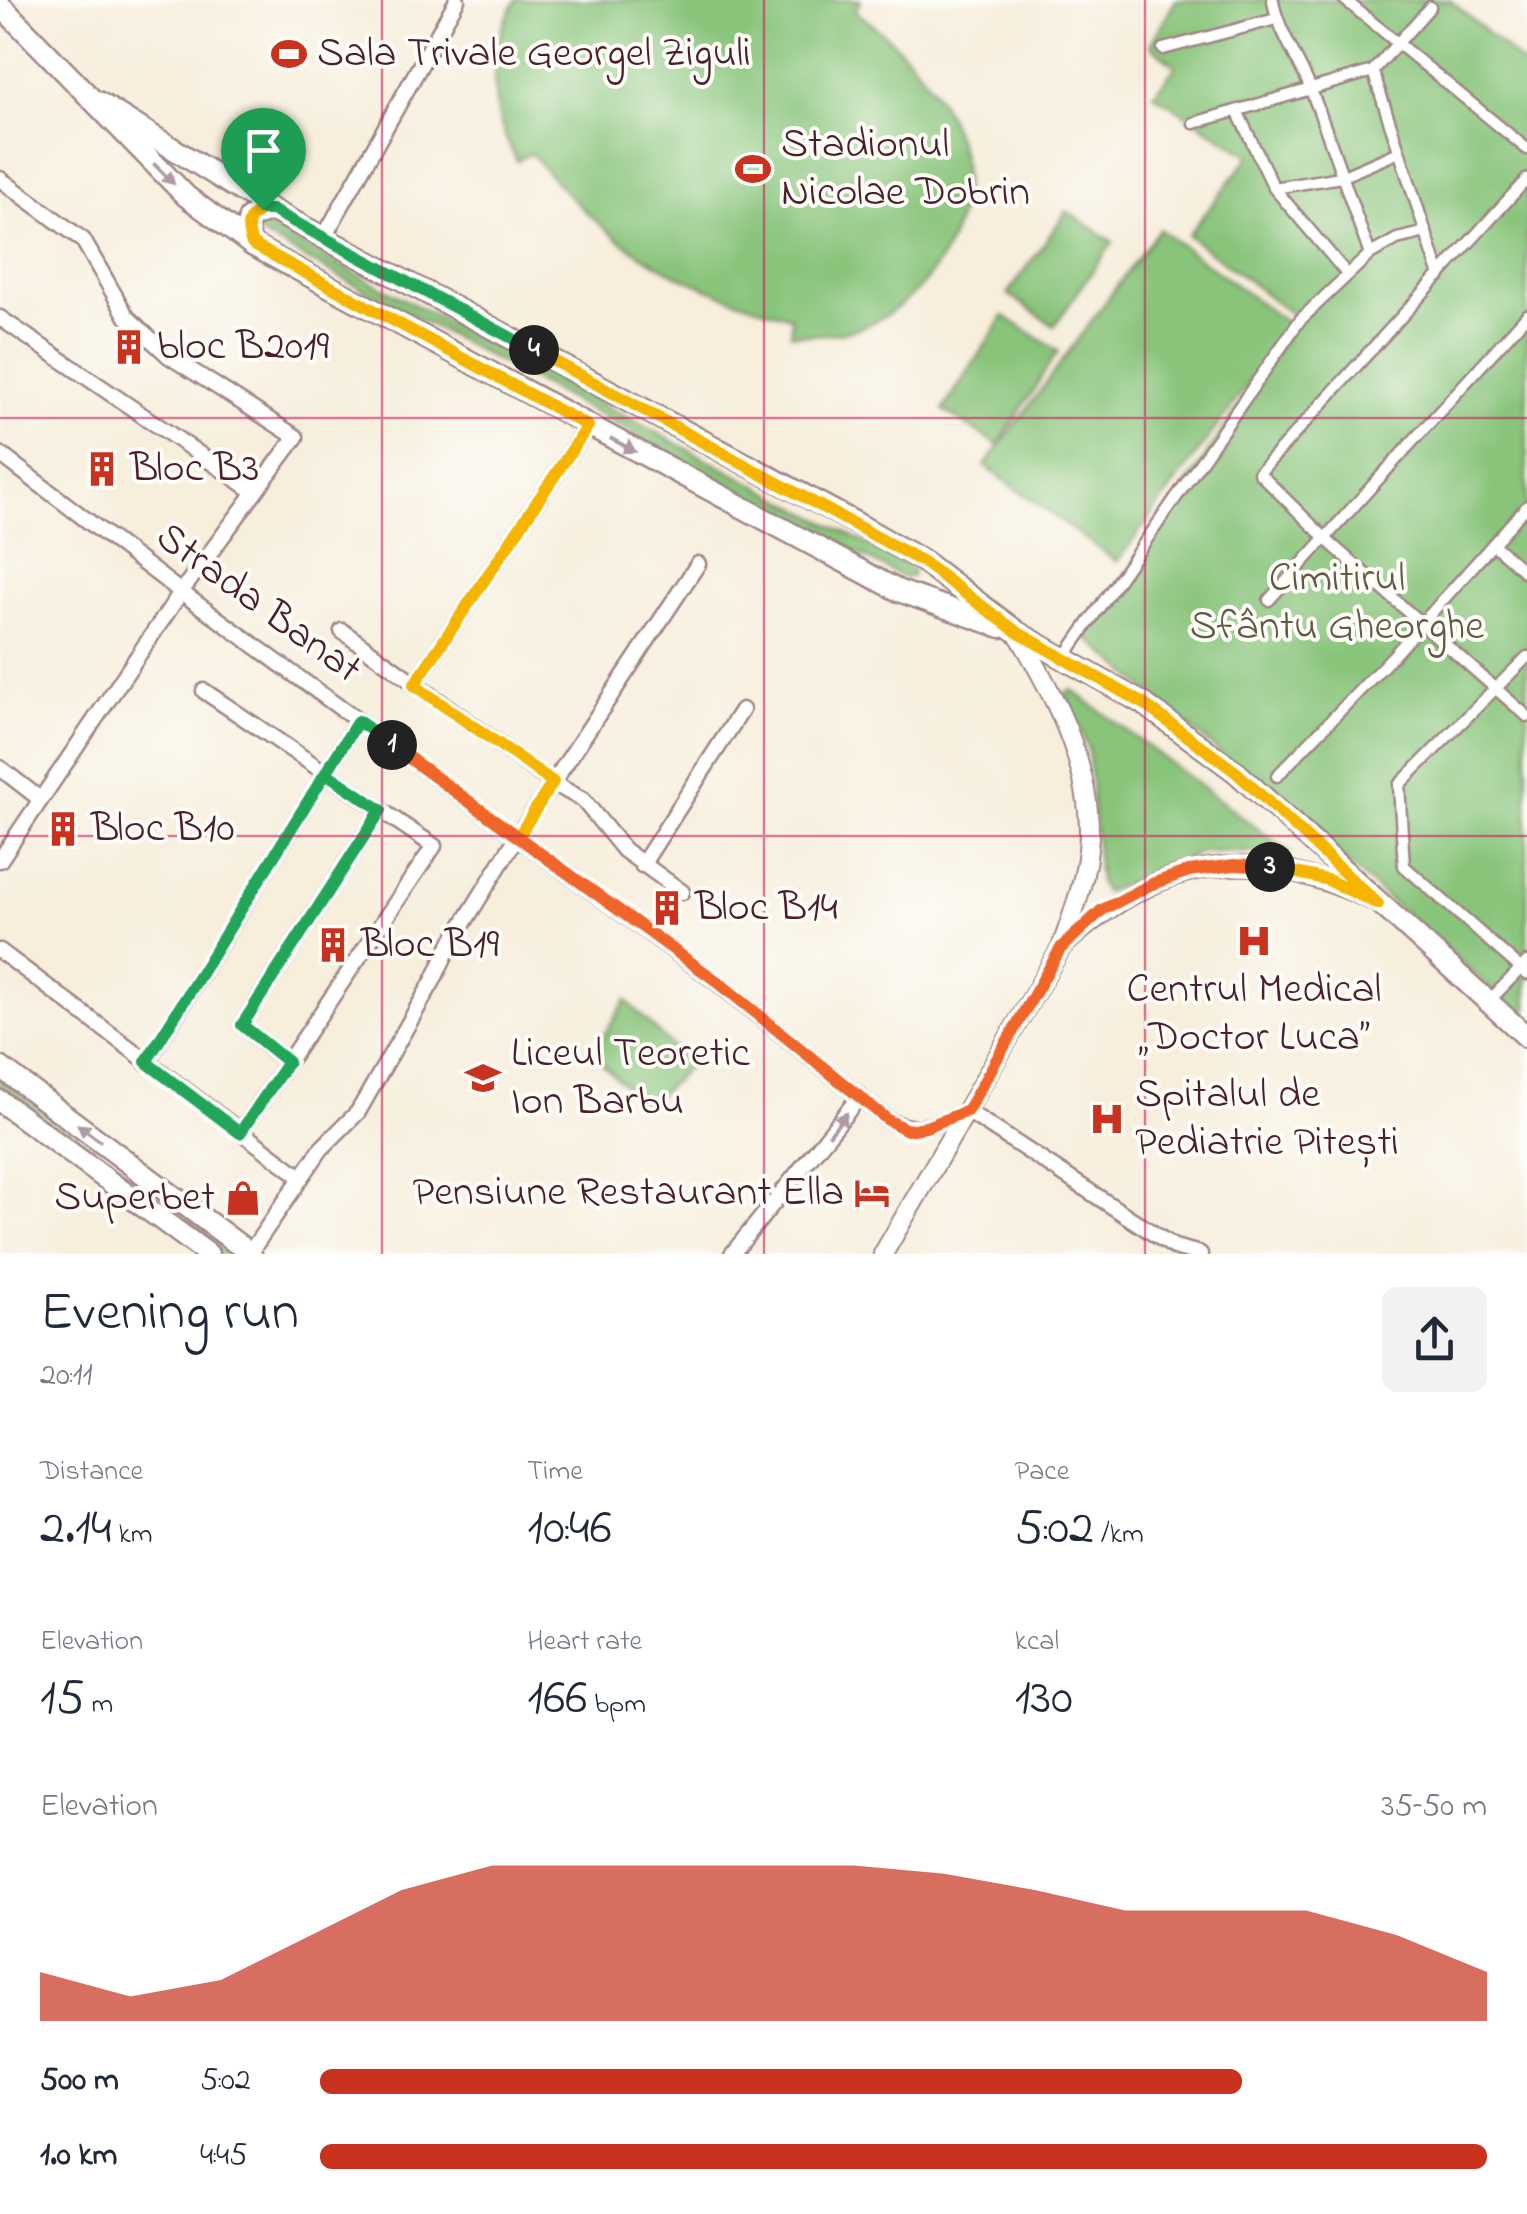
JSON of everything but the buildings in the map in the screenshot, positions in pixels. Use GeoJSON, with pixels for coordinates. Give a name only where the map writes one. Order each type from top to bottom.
{"type":"FeatureCollection","features":[{"type":"Feature","properties":{"kind":"main road"},"geometry":{"type":"LineString","coordinates":[[0,5],[186,196],[252,244],[899,591],[1017,632]]}},
{"type":"Feature","properties":{"kind":"main road"},"geometry":{"type":"LineString","coordinates":[[98,102],[272,210],[923,562],[1017,632],[1144,704],[1236,772],[1527,1038]]}},
{"type":"Feature","properties":{"kind":"main road"},"geometry":{"type":"LineString","coordinates":[[252,244],[246,225],[249,218],[272,210]]}},
{"type":"Feature","properties":{"kind":"main road"},"geometry":{"type":"LineString","coordinates":[[899,591],[916,586],[923,574],[923,562]]}},
{"type":"Feature","properties":{"kind":"main road"},"geometry":{"type":"LineString","coordinates":[[0,1067],[250,1254]]}},
{"type":"Feature","properties":{"kind":"main road"},"geometry":{"type":"LineString","coordinates":[[0,1101],[208,1254]]}},
{"type":"Feature","properties":{"kind":"street"},"geometry":{"type":"LineString","coordinates":[[324,237],[457,0]]}},
{"type":"Feature","properties":{"kind":"street"},"geometry":{"type":"LineString","coordinates":[[1273,0],[1276,19],[1311,90],[1370,254]]}},
{"type":"Feature","properties":{"kind":"street"},"geometry":{"type":"LineString","coordinates":[[1345,0],[1527,148]]}},
{"type":"Feature","properties":{"kind":"street"},"geometry":{"type":"LineString","coordinates":[[1194,123],[1373,71],[1430,8]]}},
{"type":"Feature","properties":{"kind":"street"},"geometry":{"type":"LineString","coordinates":[[1163,48],[1276,19]]}},
{"type":"Feature","properties":{"kind":"street"},"geometry":{"type":"LineString","coordinates":[[1373,71],[1440,276]]}},
{"type":"Feature","properties":{"kind":"street"},"geometry":{"type":"LineString","coordinates":[[1238,113],[1274,188],[1347,274]]}},
{"type":"Feature","properties":{"kind":"street"},"geometry":{"type":"LineString","coordinates":[[1274,188],[1342,177],[1399,152]]}},
{"type":"Feature","properties":{"kind":"street"},"geometry":{"type":"LineString","coordinates":[[0,179],[83,240],[127,316],[169,356],[296,437],[181,592],[0,860]]}},
{"type":"Feature","properties":{"kind":"street"},"geometry":{"type":"LineString","coordinates":[[1527,180],[1259,474],[1324,538],[1527,716]]}},
{"type":"Feature","properties":{"kind":"street"},"geometry":{"type":"LineString","coordinates":[[1064,659],[1300,320],[1370,254],[1397,238],[1426,232]]}},
{"type":"Feature","properties":{"kind":"street"},"geometry":{"type":"LineString","coordinates":[[1269,600],[1527,316]]}},
{"type":"Feature","properties":{"kind":"street"},"geometry":{"type":"LineString","coordinates":[[0,318],[255,492]]}},
{"type":"Feature","properties":{"kind":"street"},"geometry":{"type":"LineString","coordinates":[[414,685],[588,426]]}},
{"type":"Feature","properties":{"kind":"street","name":"Strada Banat"},"geometry":{"type":"LineString","coordinates":[[0,454],[181,592],[718,982],[888,1120],[907,1130],[967,1111]]}},
{"type":"Feature","properties":{"kind":"street"},"geometry":{"type":"LineString","coordinates":[[1277,776],[1422,624],[1527,506]]}},
{"type":"Feature","properties":{"kind":"street"},"geometry":{"type":"LineString","coordinates":[[1493,544],[1527,574]]}},
{"type":"Feature","properties":{"kind":"street"},"geometry":{"type":"LineString","coordinates":[[250,1254],[301,1177],[366,1100],[449,947],[698,564]]}},
{"type":"Feature","properties":{"kind":"street"},"geometry":{"type":"LineString","coordinates":[[342,631],[583,800],[624,850],[682,892]]}},
{"type":"Feature","properties":{"kind":"street"},"geometry":{"type":"LineString","coordinates":[[883,1254],[1061,948],[1086,866],[1086,795],[1076,753],[1057,705],[1017,632]]}},
{"type":"Feature","properties":{"kind":"street"},"geometry":{"type":"LineString","coordinates":[[1489,1002],[1525,968],[1404,866],[1399,784],[1527,658]]}},
{"type":"Feature","properties":{"kind":"street"},"geometry":{"type":"LineString","coordinates":[[204,692],[434,846],[240,1133]]}},
{"type":"Feature","properties":{"kind":"street"},"geometry":{"type":"LineString","coordinates":[[642,865],[742,710]]}},
{"type":"Feature","properties":{"kind":"street"},"geometry":{"type":"LineString","coordinates":[[146,1062],[358,721]]}},
{"type":"Feature","properties":{"kind":"street"},"geometry":{"type":"LineString","coordinates":[[0,768],[40,799]]}},
{"type":"Feature","properties":{"kind":"street"},"geometry":{"type":"LineString","coordinates":[[288,1062],[242,1025],[381,810]]}},
{"type":"Feature","properties":{"kind":"street"},"geometry":{"type":"LineString","coordinates":[[1061,948],[1102,910],[1152,884],[1189,871],[1234,865],[1280,867],[1328,880],[1378,904]]}},
{"type":"Feature","properties":{"kind":"street"},"geometry":{"type":"LineString","coordinates":[[0,952],[301,1177]]}},
{"type":"Feature","properties":{"kind":"street"},"geometry":{"type":"LineString","coordinates":[[732,1254],[860,1096]]}},
{"type":"Feature","properties":{"kind":"street"},"geometry":{"type":"LineString","coordinates":[[967,1111],[1174,1247],[1200,1254]]}},
{"type":"Feature","properties":{"kind":"green space","name":"Stadionul Nicolae Dobrin"},"geometry":{"type":"Polygon","coordinates":[[[516,0],[861,0],[855,11],[888,37],[930,84],[958,141],[964,169],[963,198],[944,253],[928,278],[885,316],[859,328],[817,334],[791,334],[791,317],[713,291],[646,258],[588,214],[531,153],[517,161],[500,121],[494,80],[499,39],[516,0]]]}},
{"type":"Feature","properties":{"kind":"green space","name":"Cimitirul Sfântu Gheorghe"},"geometry":{"type":"Polygon","coordinates":[[[1176,0],[1450,0],[1527,68],[1527,1020],[1085,636],[1298,319],[1188,235],[1250,156],[1154,94],[1176,67],[1150,45],[1176,0]]]}},
{"type":"Feature","properties":{"kind":"green space"},"geometry":{"type":"Polygon","coordinates":[[[1067,211],[1113,242],[1054,326],[1008,294],[1067,211]]]}},
{"type":"Feature","properties":{"kind":"green space"},"geometry":{"type":"Polygon","coordinates":[[[262,224],[912,568],[913,576],[904,578],[260,234],[257,230],[262,224]]]}},
{"type":"Feature","properties":{"kind":"green space"},"geometry":{"type":"Polygon","coordinates":[[[1159,229],[1291,326],[1117,562],[985,466],[1159,229]]]}},
{"type":"Feature","properties":{"kind":"green space"},"geometry":{"type":"Polygon","coordinates":[[[1004,316],[1058,351],[998,445],[943,410],[1004,316]]]}},
{"type":"Feature","properties":{"kind":"green space"},"geometry":{"type":"Polygon","coordinates":[[[1072,690],[1290,853],[1202,852],[1104,892],[1099,882],[1088,749],[1065,693],[1072,690]]]}},
{"type":"Feature","properties":{"kind":"green space"},"geometry":{"type":"Polygon","coordinates":[[[626,1000],[690,1065],[647,1107],[592,1054],[626,1000]]]}},
{"type":"Feature","properties":{"kind":"green space"},"geometry":{"type":"Polygon","coordinates":[[[0,1079],[229,1249],[221,1254],[0,1089],[0,1079]]]}},
{"type":"Feature","properties":{"kind":"place","name":"Sala Trivale Georgel Ziguli"},"geometry":{"type":"Point","coordinates":[289,54]}},
{"type":"Feature","properties":{"kind":"place","name":"Stadionul Nicolae Dobrin"},"geometry":{"type":"Point","coordinates":[753,169]}},
{"type":"Feature","properties":{"kind":"place","name":"bloc B2019"},"geometry":{"type":"Point","coordinates":[129,347]}},
{"type":"Feature","properties":{"kind":"place","name":"Bloc B3"},"geometry":{"type":"Point","coordinates":[102,469]}},
{"type":"Feature","properties":{"kind":"place","name":"Bloc B10"},"geometry":{"type":"Point","coordinates":[63,829]}},
{"type":"Feature","properties":{"kind":"place","name":"Bloc B14"},"geometry":{"type":"Point","coordinates":[667,908]}},
{"type":"Feature","properties":{"kind":"place","name":"Centrul Medical „Doctor Luca”"},"geometry":{"type":"Point","coordinates":[1254,941]}},
{"type":"Feature","properties":{"kind":"place","name":"Bloc B19"},"geometry":{"type":"Point","coordinates":[333,945]}},
{"type":"Feature","properties":{"kind":"place","name":"Liceul Teoretic Ion Barbu"},"geometry":{"type":"Point","coordinates":[483,1078]}},
{"type":"Feature","properties":{"kind":"place","name":"Spitalul de Pediatrie Pitești"},"geometry":{"type":"Point","coordinates":[1107,1119]}},
{"type":"Feature","properties":{"kind":"place","name":"Pensiune Restaurant Ella"},"geometry":{"type":"Point","coordinates":[872,1193]}},
{"type":"Feature","properties":{"kind":"place","name":"Superbet"},"geometry":{"type":"Point","coordinates":[243,1198]}},
{"type":"Feature","properties":{"kind":"route"},"geometry":{"type":"LineString","coordinates":[[263,210],[249,218],[246,225],[252,244],[588,426],[414,685],[553,782],[518,837],[358,721],[326,773],[381,810],[242,1025],[288,1062],[240,1133],[230,1127],[146,1062],[358,721],[438,779],[718,982],[888,1120],[907,1130],[967,1111],[1061,948],[1102,910],[1152,884],[1189,871],[1234,865],[1280,867],[1328,880],[1378,904],[1236,772],[1144,704],[1017,632],[923,562],[272,210],[263,210]]}}]}
